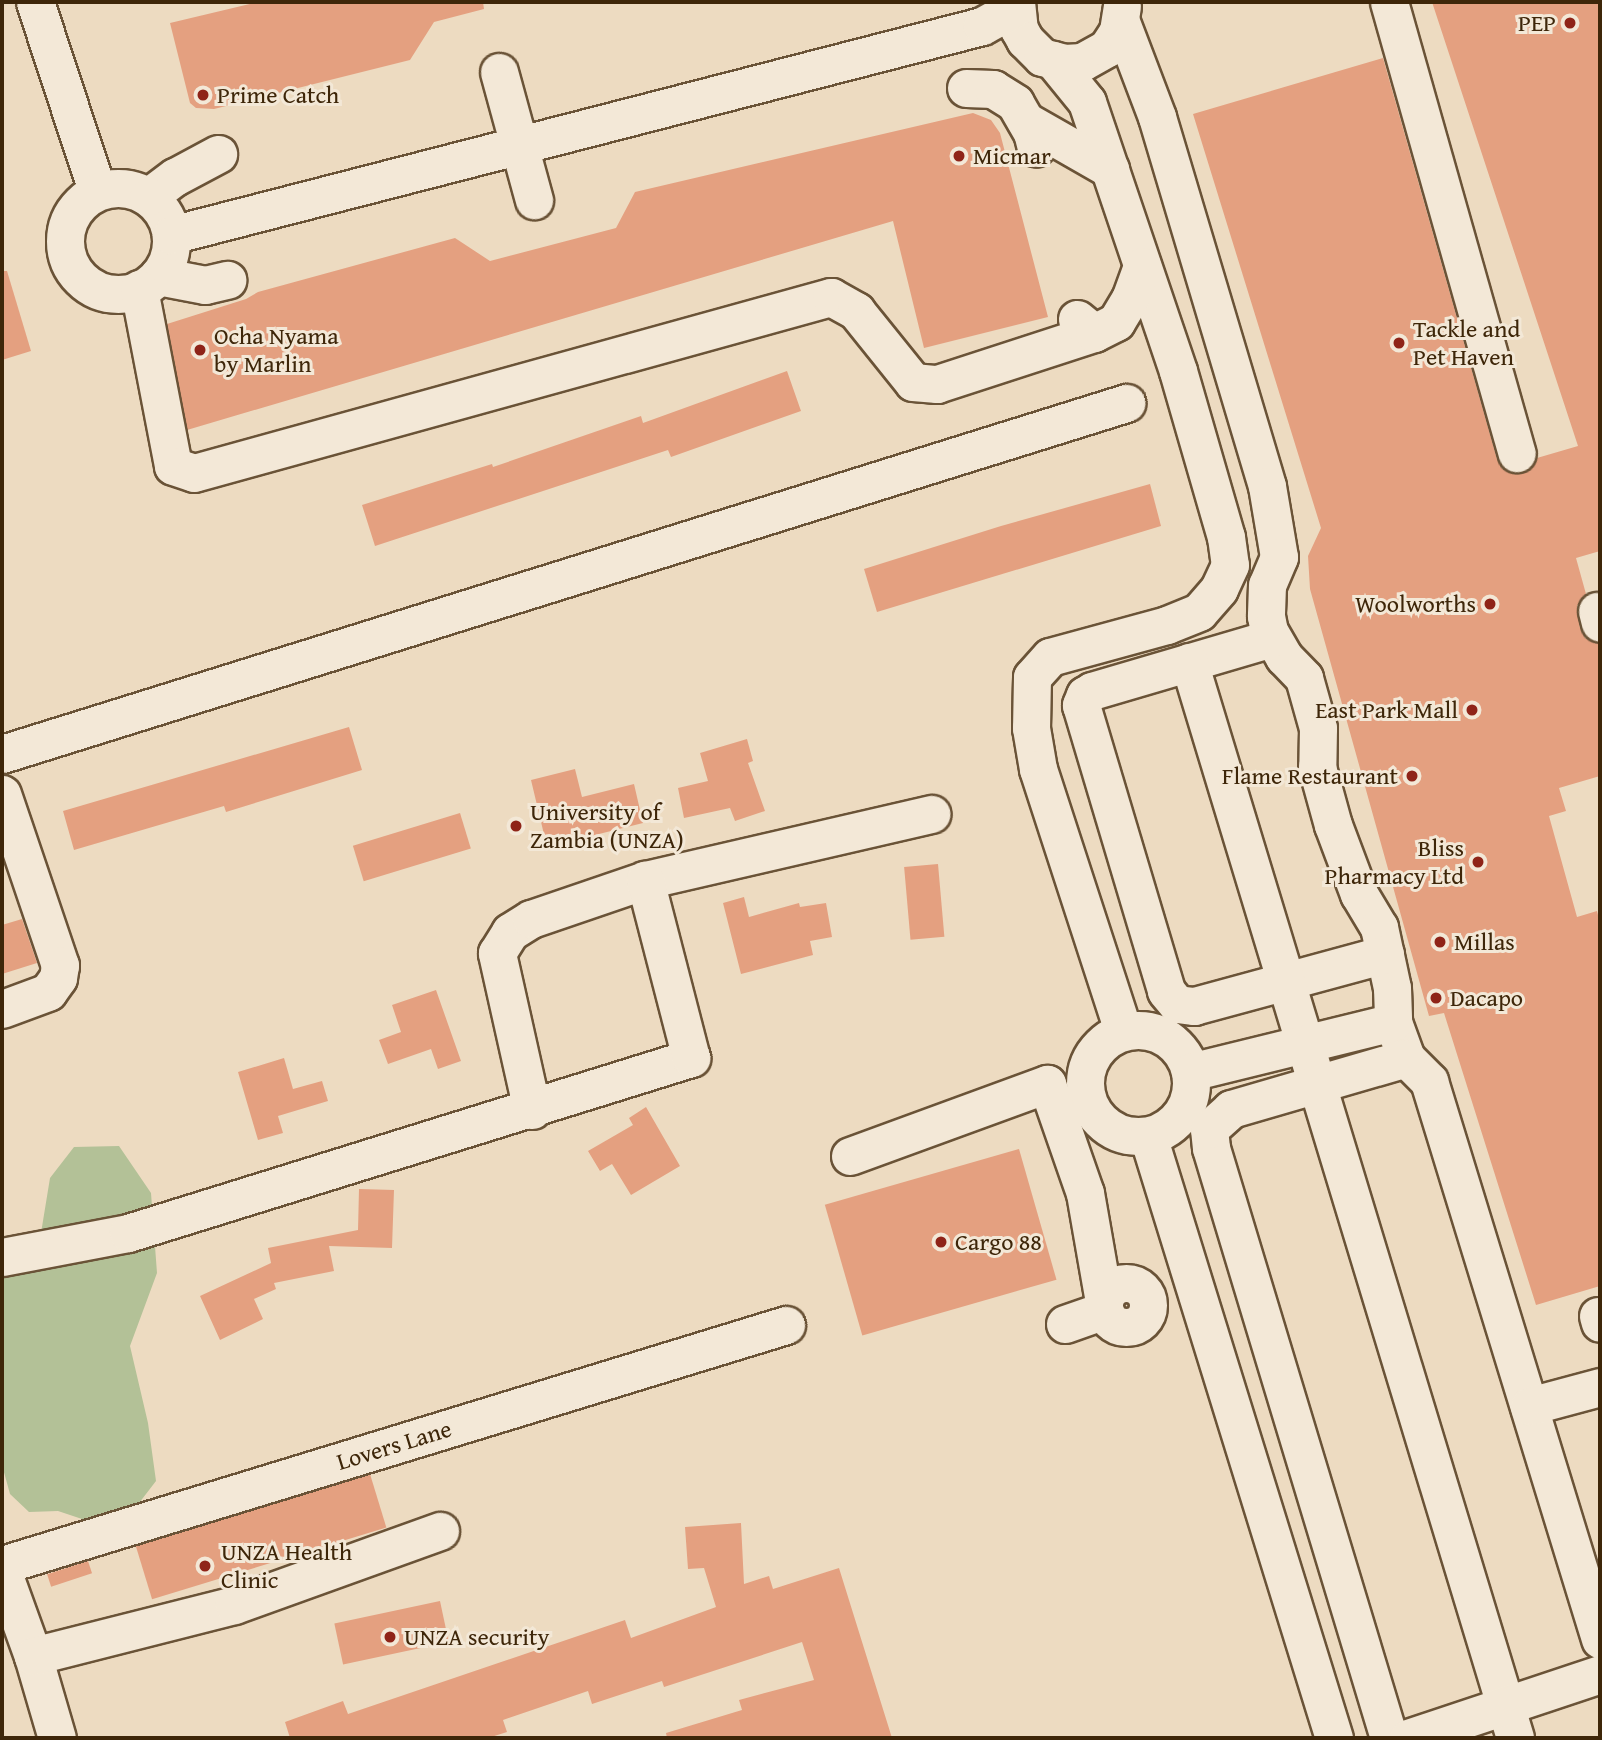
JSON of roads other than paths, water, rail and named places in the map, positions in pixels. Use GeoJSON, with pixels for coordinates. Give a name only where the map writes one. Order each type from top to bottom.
{"type":"FeatureCollection","features":[{"type":"Feature","properties":{"kind":"lane"},"geometry":{"type":"LineString","coordinates":[[35,2],[97,191]]}},
{"type":"Feature","properties":{"kind":"lane"},"geometry":{"type":"LineString","coordinates":[[1389,2],[1517,453]]}},
{"type":"Feature","properties":{"kind":"lane"},"geometry":{"type":"LineString","coordinates":[[171,235],[982,26],[1027,27],[1072,63],[1090,59],[1113,42],[1121,12]]}},
{"type":"Feature","properties":{"kind":"lane"},"geometry":{"type":"LineString","coordinates":[[1121,12],[1157,117],[1267,486],[1279,557],[1269,578],[1265,600],[1272,638],[1284,657],[1304,678],[1318,728],[1317,767],[1359,894],[1379,926],[1392,988],[1394,1022],[1406,1058],[1429,1081],[1600,1639]]}},
{"type":"Feature","properties":{"kind":"lane"},"geometry":{"type":"LineString","coordinates":[[1027,27],[1087,102],[1178,371],[1226,537],[1230,565],[1219,589],[1199,612],[1167,625],[1050,657],[1032,677],[1031,728],[1038,769],[1123,1031]]}},
{"type":"Feature","properties":{"kind":"lane"},"geometry":{"type":"LineString","coordinates":[[1087,102],[1090,59]]}},
{"type":"Feature","properties":{"kind":"lane"},"geometry":{"type":"LineString","coordinates":[[499,72],[534,200]]}},
{"type":"Feature","properties":{"kind":"lane"},"geometry":{"type":"LineString","coordinates":[[966,88],[993,89],[1015,103],[1031,134],[1110,169]]}},
{"type":"Feature","properties":{"kind":"lane"},"geometry":{"type":"LineString","coordinates":[[148,197],[175,177],[218,154]]}},
{"type":"Feature","properties":{"kind":"lane"},"geometry":{"type":"LineString","coordinates":[[125,187],[148,197],[164,214],[171,235],[166,264],[148,283],[127,294],[101,291],[79,278],[71,267],[64,242],[65,229],[77,206],[97,191],[125,187]]}},
{"type":"Feature","properties":{"kind":"lane"},"geometry":{"type":"LineString","coordinates":[[148,283],[173,466],[194,473],[831,297],[856,311],[913,382],[937,384],[1085,326],[1116,322],[1130,299],[1142,266]]}},
{"type":"Feature","properties":{"kind":"lane"},"geometry":{"type":"LineString","coordinates":[[148,283],[205,285],[226,280]]}},
{"type":"Feature","properties":{"kind":"lane"},"geometry":{"type":"LineString","coordinates":[[2,754],[1126,403]]}},
{"type":"Feature","properties":{"kind":"lane"},"geometry":{"type":"LineString","coordinates":[[1272,638],[1092,691],[1085,695],[1081,705],[1166,992],[1177,1004],[1194,1006],[1385,954]]}},
{"type":"Feature","properties":{"kind":"lane"},"geometry":{"type":"LineString","coordinates":[[1189,662],[1510,1722]]}},
{"type":"Feature","properties":{"kind":"lane"},"geometry":{"type":"LineString","coordinates":[[2,794],[60,965],[58,978],[48,992],[2,1009]]}},
{"type":"Feature","properties":{"kind":"lane"},"geometry":{"type":"LineString","coordinates":[[532,1110],[497,953],[510,932],[531,919],[645,880],[930,814]]}},
{"type":"Feature","properties":{"kind":"lane"},"geometry":{"type":"LineString","coordinates":[[2,1257],[128,1233],[532,1110],[691,1058],[645,880]]}},
{"type":"Feature","properties":{"kind":"lane"},"geometry":{"type":"LineString","coordinates":[[1190,1072],[1394,1022]]}},
{"type":"Feature","properties":{"kind":"lane"},"geometry":{"type":"LineString","coordinates":[[850,1156],[1047,1084],[1076,1113],[1122,1135],[1148,1136],[1170,1126],[1185,1108],[1191,1084],[1190,1072],[1180,1049],[1160,1034],[1136,1029],[1123,1031],[1103,1042],[1089,1060],[1076,1113],[1094,1248],[1113,1298],[1065,1324]]}},
{"type":"Feature","properties":{"kind":"lane"},"geometry":{"type":"LineString","coordinates":[[1389,1738],[1211,1148],[1209,1129],[1231,1109],[1406,1058]]}},
{"type":"Feature","properties":{"kind":"lane"},"geometry":{"type":"LineString","coordinates":[[1148,1136],[1334,1738]]}},
{"type":"Feature","properties":{"kind":"lane","name":"Lovers Lane"},"geometry":{"type":"LineString","coordinates":[[2,1568],[786,1325]]}},
{"type":"Feature","properties":{"kind":"lane"},"geometry":{"type":"LineString","coordinates":[[1529,1406],[1600,1387]]}},
{"type":"Feature","properties":{"kind":"lane"},"geometry":{"type":"LineString","coordinates":[[33,1656],[234,1605],[440,1531]]}},
{"type":"Feature","properties":{"kind":"lane"},"geometry":{"type":"LineString","coordinates":[[2,1568],[33,1656],[57,1738]]}},
{"type":"Feature","properties":{"kind":"lane"},"geometry":{"type":"LineString","coordinates":[[1408,1738],[1510,1722],[1600,1674]]}},
{"type":"Feature","properties":{"kind":"place","name":"PEP"},"geometry":{"type":"Point","coordinates":[1570,23]}},
{"type":"Feature","properties":{"kind":"place","name":"Prime Catch"},"geometry":{"type":"Point","coordinates":[203,95]}},
{"type":"Feature","properties":{"kind":"place","name":"Micmar"},"geometry":{"type":"Point","coordinates":[959,156]}},
{"type":"Feature","properties":{"kind":"place","name":"Tackle and Pet Haven"},"geometry":{"type":"Point","coordinates":[1399,343]}},
{"type":"Feature","properties":{"kind":"place","name":"Ocha Nyama by Marlin"},"geometry":{"type":"Point","coordinates":[200,350]}},
{"type":"Feature","properties":{"kind":"place","name":"Woolworths"},"geometry":{"type":"Point","coordinates":[1490,604]}},
{"type":"Feature","properties":{"kind":"place","name":"East Park Mall"},"geometry":{"type":"Point","coordinates":[1472,710]}},
{"type":"Feature","properties":{"kind":"place","name":"Flame Restaurant"},"geometry":{"type":"Point","coordinates":[1412,776]}},
{"type":"Feature","properties":{"kind":"place","name":"University of Zambia (UNZA)"},"geometry":{"type":"Point","coordinates":[516,826]}},
{"type":"Feature","properties":{"kind":"place","name":"Bliss Pharmacy Ltd"},"geometry":{"type":"Point","coordinates":[1478,862]}},
{"type":"Feature","properties":{"kind":"place","name":"Millas"},"geometry":{"type":"Point","coordinates":[1440,942]}},
{"type":"Feature","properties":{"kind":"place","name":"Dacapo"},"geometry":{"type":"Point","coordinates":[1436,998]}},
{"type":"Feature","properties":{"kind":"place","name":"Cargo 88"},"geometry":{"type":"Point","coordinates":[941,1242]}},
{"type":"Feature","properties":{"kind":"place","name":"UNZA Health Clinic"},"geometry":{"type":"Point","coordinates":[205,1566]}},
{"type":"Feature","properties":{"kind":"place","name":"UNZA security"},"geometry":{"type":"Point","coordinates":[390,1637]}}]}
